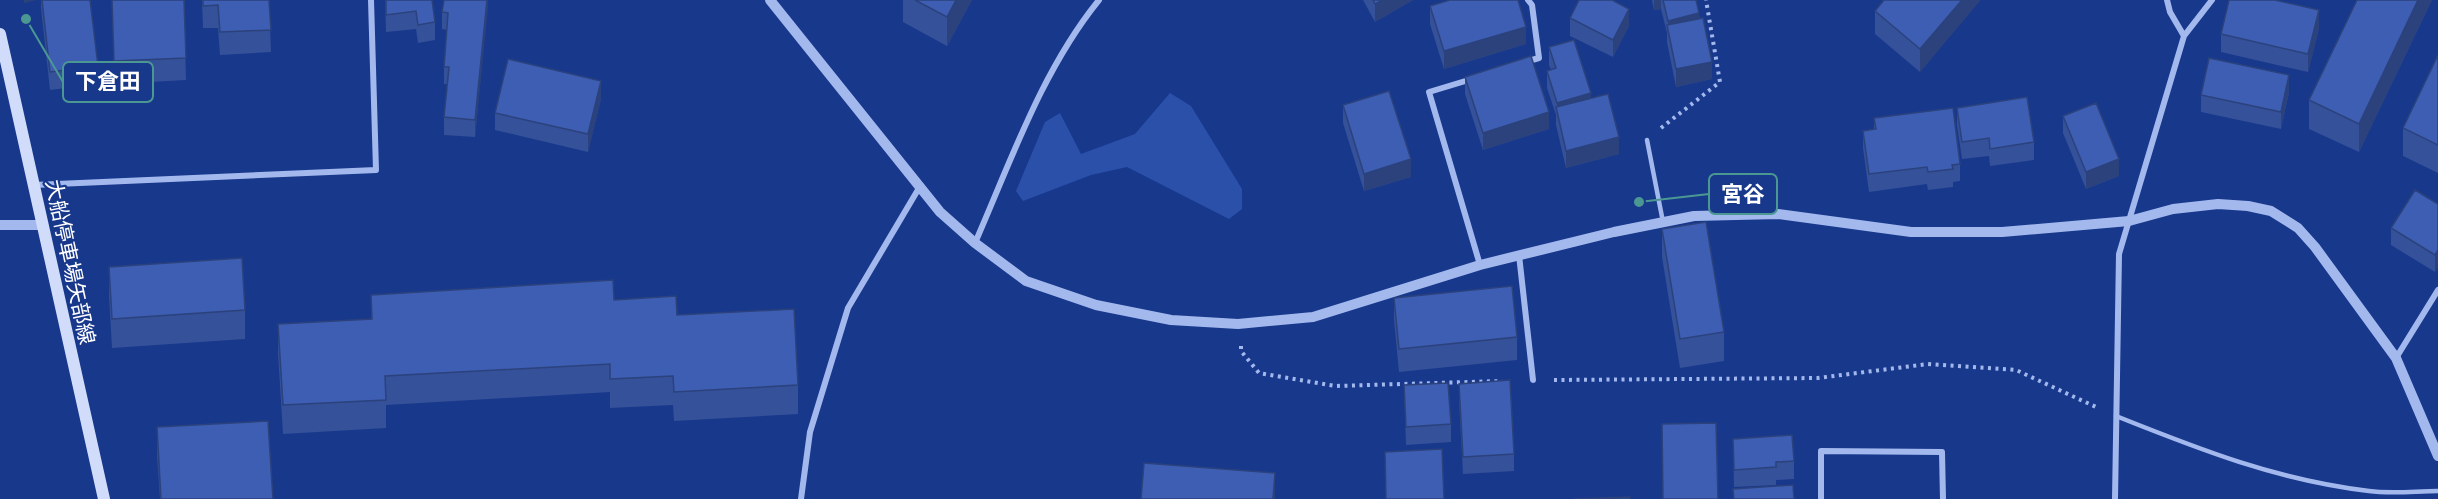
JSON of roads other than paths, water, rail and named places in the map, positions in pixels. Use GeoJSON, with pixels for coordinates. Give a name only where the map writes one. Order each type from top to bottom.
{"type":"FeatureCollection","features":[{"type":"Feature","properties":{"kind":"main road","name":"大船停車場矢部線"},"geometry":{"type":"LineString","coordinates":[[0,34],[104,499]]}},
{"type":"Feature","properties":{"kind":"street"},"geometry":{"type":"LineString","coordinates":[[33,185],[376,170],[371,0]]}},
{"type":"Feature","properties":{"kind":"street"},"geometry":{"type":"LineString","coordinates":[[770,0],[919,188],[975,243],[1026,281],[1096,305],[1171,320],[1238,324],[1312,317],[1480,265],[1694,216],[1778,214],[1845,225],[1934,232],[2002,232],[2129,221],[2173,209],[2218,204],[2248,206],[2271,211],[2298,228],[2315,247],[2396,358],[2438,456]]}},
{"type":"Feature","properties":{"kind":"street"},"geometry":{"type":"LineString","coordinates":[[975,243],[1041,92],[1078,25],[1099,0]]}},
{"type":"Feature","properties":{"kind":"street"},"geometry":{"type":"LineString","coordinates":[[1517,65],[1539,58],[1532,5],[1528,0]]}},
{"type":"Feature","properties":{"kind":"street"},"geometry":{"type":"LineString","coordinates":[[2168,0],[2170,12],[2184,36]]}},
{"type":"Feature","properties":{"kind":"street"},"geometry":{"type":"LineString","coordinates":[[2115,499],[2119,254],[2184,36],[2212,0]]}},
{"type":"Feature","properties":{"kind":"street"},"geometry":{"type":"LineString","coordinates":[[1480,265],[1429,93],[1484,75]]}},
{"type":"Feature","properties":{"kind":"street"},"geometry":{"type":"LineString","coordinates":[[801,499],[810,432],[848,308],[919,188]]}},
{"type":"Feature","properties":{"kind":"street"},"geometry":{"type":"LineString","coordinates":[[0,225],[41,225]]}},
{"type":"Feature","properties":{"kind":"street"},"geometry":{"type":"LineString","coordinates":[[1519,255],[1533,380]]}},
{"type":"Feature","properties":{"kind":"street"},"geometry":{"type":"LineString","coordinates":[[2396,358],[2438,290]]}},
{"type":"Feature","properties":{"kind":"street"},"geometry":{"type":"LineString","coordinates":[[1821,499],[1821,451],[1942,452],[1943,499]]}},
{"type":"Feature","properties":{"kind":"lane"},"geometry":{"type":"LineString","coordinates":[[1647,140],[1663,222]]}},
{"type":"Feature","properties":{"kind":"lane"},"geometry":{"type":"LineString","coordinates":[[2116,416],[2215,456],[2288,477],[2371,491],[2438,490]]}},
{"type":"Feature","properties":{"kind":"place","name":"下倉田"},"geometry":{"type":"Point","coordinates":[26,19]}},
{"type":"Feature","properties":{"kind":"place","name":"宮谷"},"geometry":{"type":"Point","coordinates":[1639,202]}}]}
